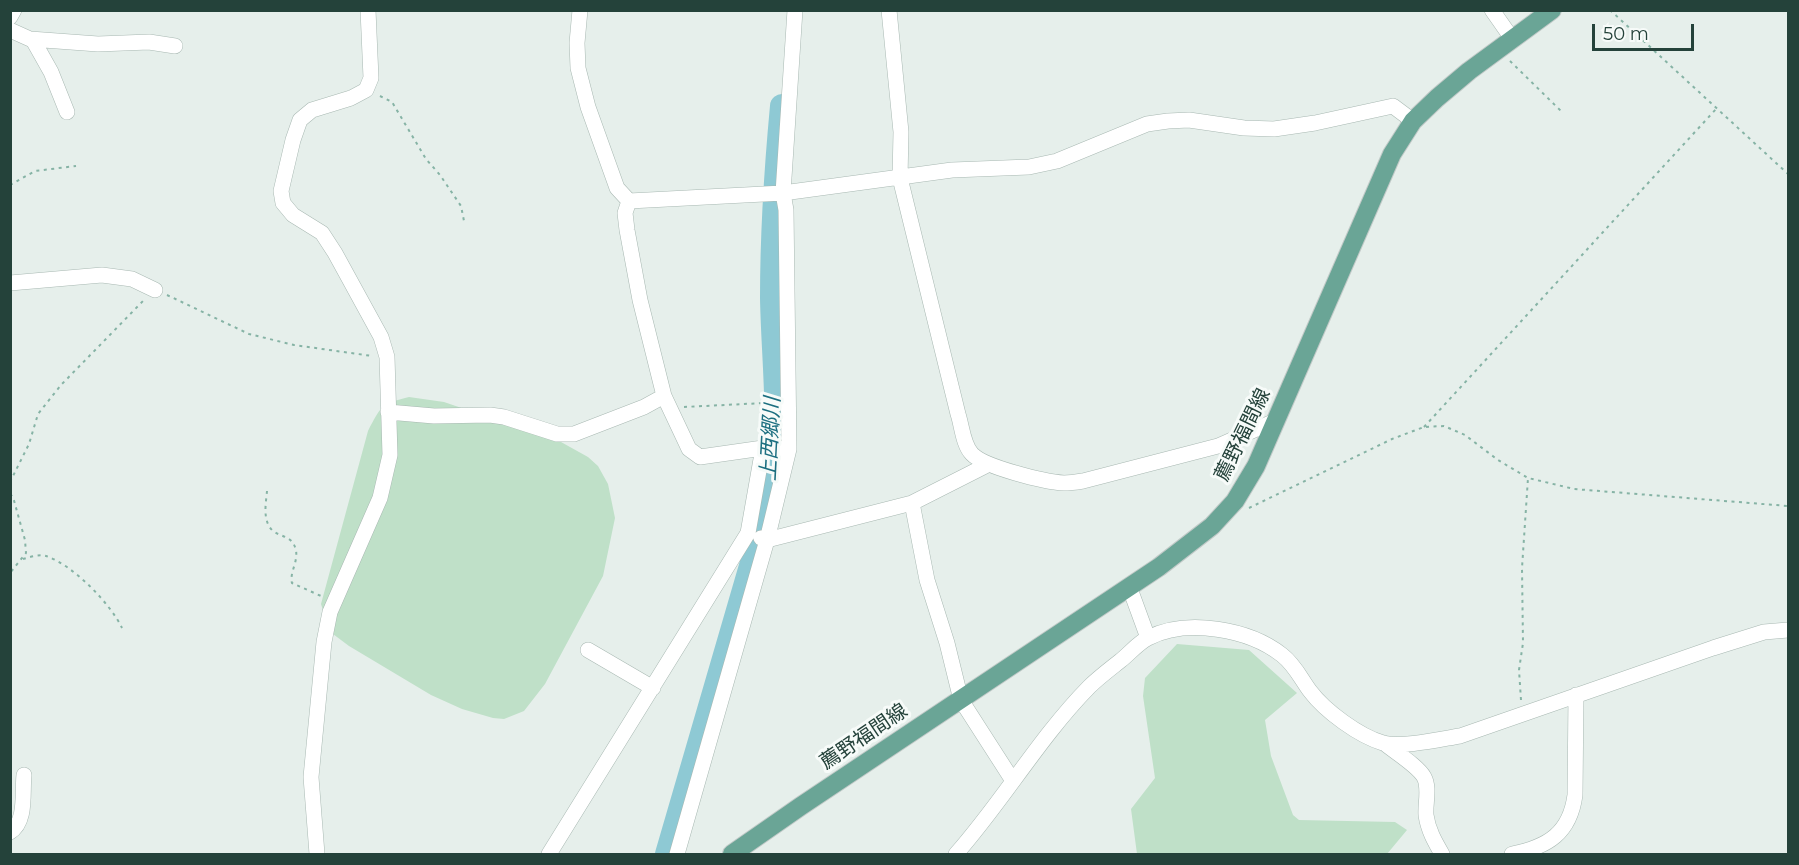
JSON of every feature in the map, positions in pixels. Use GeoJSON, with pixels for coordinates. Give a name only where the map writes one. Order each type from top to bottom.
{"type":"FeatureCollection","features":[{"type":"Feature","properties":{"kind":"main road","name":"薦野福間線"},"geometry":{"type":"LineString","coordinates":[[732,855],[801,806],[1159,567],[1212,526],[1235,501],[1256,466],[1392,154],[1413,122],[1437,98],[1552,10]]}},
{"type":"Feature","properties":{"kind":"street"},"geometry":{"type":"LineString","coordinates":[[10,17],[14,10]]}},
{"type":"Feature","properties":{"kind":"street"},"geometry":{"type":"LineString","coordinates":[[316,855],[311,777],[324,642],[330,612],[380,498],[390,455],[387,357],[381,337],[335,253],[322,233],[293,215],[283,203],[281,191],[300,120],[312,110],[351,98],[366,90],[371,78],[368,10]]}},
{"type":"Feature","properties":{"kind":"street"},"geometry":{"type":"LineString","coordinates":[[580,10],[578,68],[588,107],[617,188],[629,201]]}},
{"type":"Feature","properties":{"kind":"street"},"geometry":{"type":"LineString","coordinates":[[677,855],[758,537],[775,449],[786,210],[783,193],[795,10]]}},
{"type":"Feature","properties":{"kind":"street"},"geometry":{"type":"LineString","coordinates":[[889,10],[901,132],[900,178],[967,447],[972,454],[987,465],[1064,483],[1083,481],[1218,446],[1277,420]]}},
{"type":"Feature","properties":{"kind":"street"},"geometry":{"type":"LineString","coordinates":[[1492,10],[1513,40]]}},
{"type":"Feature","properties":{"kind":"street"},"geometry":{"type":"LineString","coordinates":[[10,30],[33,40],[98,44],[149,42],[175,46]]}},
{"type":"Feature","properties":{"kind":"street"},"geometry":{"type":"LineString","coordinates":[[33,40],[51,72],[67,112]]}},
{"type":"Feature","properties":{"kind":"street"},"geometry":{"type":"LineString","coordinates":[[629,201],[783,193],[952,170],[1029,167],[1057,161],[1147,124],[1168,121],[1189,120],[1244,128],[1274,129],[1315,123],[1393,106],[1413,122]]}},
{"type":"Feature","properties":{"kind":"street"},"geometry":{"type":"LineString","coordinates":[[629,201],[625,213],[640,300],[666,402],[688,449],[700,457],[775,449]]}},
{"type":"Feature","properties":{"kind":"street"},"geometry":{"type":"LineString","coordinates":[[10,283],[102,275],[132,279],[154,290]]}},
{"type":"Feature","properties":{"kind":"street"},"geometry":{"type":"LineString","coordinates":[[388,412],[434,416],[490,415],[504,417],[558,434],[574,434],[644,407],[666,402]]}},
{"type":"Feature","properties":{"kind":"street"},"geometry":{"type":"LineString","coordinates":[[549,855],[653,688],[758,537],[775,449]]}},
{"type":"Feature","properties":{"kind":"street"},"geometry":{"type":"LineString","coordinates":[[758,537],[912,503],[987,465]]}},
{"type":"Feature","properties":{"kind":"street"},"geometry":{"type":"LineString","coordinates":[[912,503],[927,580],[947,643],[961,700],[1013,781]]}},
{"type":"Feature","properties":{"kind":"street"},"geometry":{"type":"LineString","coordinates":[[1129,586],[1148,638]]}},
{"type":"Feature","properties":{"kind":"street"},"geometry":{"type":"LineString","coordinates":[[956,855],[1090,686],[1148,638],[1174,630],[1217,628],[1256,641],[1281,655],[1297,670],[1311,692],[1334,715],[1354,729],[1384,743],[1419,770],[1427,785],[1426,817],[1429,830],[1442,855]]}},
{"type":"Feature","properties":{"kind":"street"},"geometry":{"type":"LineString","coordinates":[[1384,743],[1423,742],[1460,736],[1764,632],[1788,630]]}},
{"type":"Feature","properties":{"kind":"street"},"geometry":{"type":"LineString","coordinates":[[588,650],[653,688]]}},
{"type":"Feature","properties":{"kind":"street"},"geometry":{"type":"LineString","coordinates":[[1512,855],[1534,850],[1551,840],[1564,828],[1573,809],[1576,695]]}},
{"type":"Feature","properties":{"kind":"street"},"geometry":{"type":"LineString","coordinates":[[10,832],[18,827],[21,816],[24,775]]}},
{"type":"Feature","properties":{"kind":"path"},"geometry":{"type":"LineString","coordinates":[[1610,10],[1788,174]]}},
{"type":"Feature","properties":{"kind":"path"},"geometry":{"type":"LineString","coordinates":[[1497,51],[1518,67],[1562,112]]}},
{"type":"Feature","properties":{"kind":"path"},"geometry":{"type":"LineString","coordinates":[[366,90],[392,102],[426,159],[461,206],[464,221]]}},
{"type":"Feature","properties":{"kind":"path"},"geometry":{"type":"LineString","coordinates":[[1424,428],[1718,108]]}},
{"type":"Feature","properties":{"kind":"path"},"geometry":{"type":"LineString","coordinates":[[10,185],[35,171],[76,166]]}},
{"type":"Feature","properties":{"kind":"path"},"geometry":{"type":"LineString","coordinates":[[10,482],[29,444],[38,414],[61,385],[154,290],[249,334],[304,347],[387,357]]}},
{"type":"Feature","properties":{"kind":"path"},"geometry":{"type":"LineString","coordinates":[[666,402],[764,403],[775,449]]}},
{"type":"Feature","properties":{"kind":"path"},"geometry":{"type":"LineString","coordinates":[[1243,511],[1345,460],[1424,428],[1444,426],[1465,435],[1498,460],[1528,478],[1574,489],[1788,506]]}},
{"type":"Feature","properties":{"kind":"path"},"geometry":{"type":"LineString","coordinates":[[1525,714],[1520,697],[1520,670],[1523,643],[1522,568],[1528,478]]}},
{"type":"Feature","properties":{"kind":"path"},"geometry":{"type":"LineString","coordinates":[[267,490],[265,511],[268,522],[273,531],[292,540],[296,548],[297,560],[291,578],[292,583],[335,600]]}},
{"type":"Feature","properties":{"kind":"path"},"geometry":{"type":"LineString","coordinates":[[10,494],[14,497],[26,553],[10,573]]}},
{"type":"Feature","properties":{"kind":"path"},"geometry":{"type":"LineString","coordinates":[[23,559],[45,555],[72,571],[103,601],[122,628]]}},
{"type":"Feature","properties":{"kind":"green space"},"geometry":{"type":"Polygon","coordinates":[[[409,397],[444,402],[561,442],[588,457],[598,466],[608,484],[615,518],[603,576],[545,684],[524,711],[504,719],[462,709],[431,695],[349,646],[333,634],[321,604],[368,431],[383,407],[409,397]]]}},
{"type":"Feature","properties":{"kind":"green space"},"geometry":{"type":"Polygon","coordinates":[[[1177,644],[1249,650],[1297,693],[1265,720],[1271,756],[1293,815],[1299,820],[1395,822],[1407,830],[1387,854],[1137,854],[1131,809],[1155,778],[1143,696],[1145,678],[1177,644]]]}},
{"type":"Feature","properties":{"kind":"waterway","name":"上西郷川"},"geometry":{"type":"LineString","coordinates":[[667,854],[755,552],[774,467],[776,403],[772,274],[782,106]]}}]}
